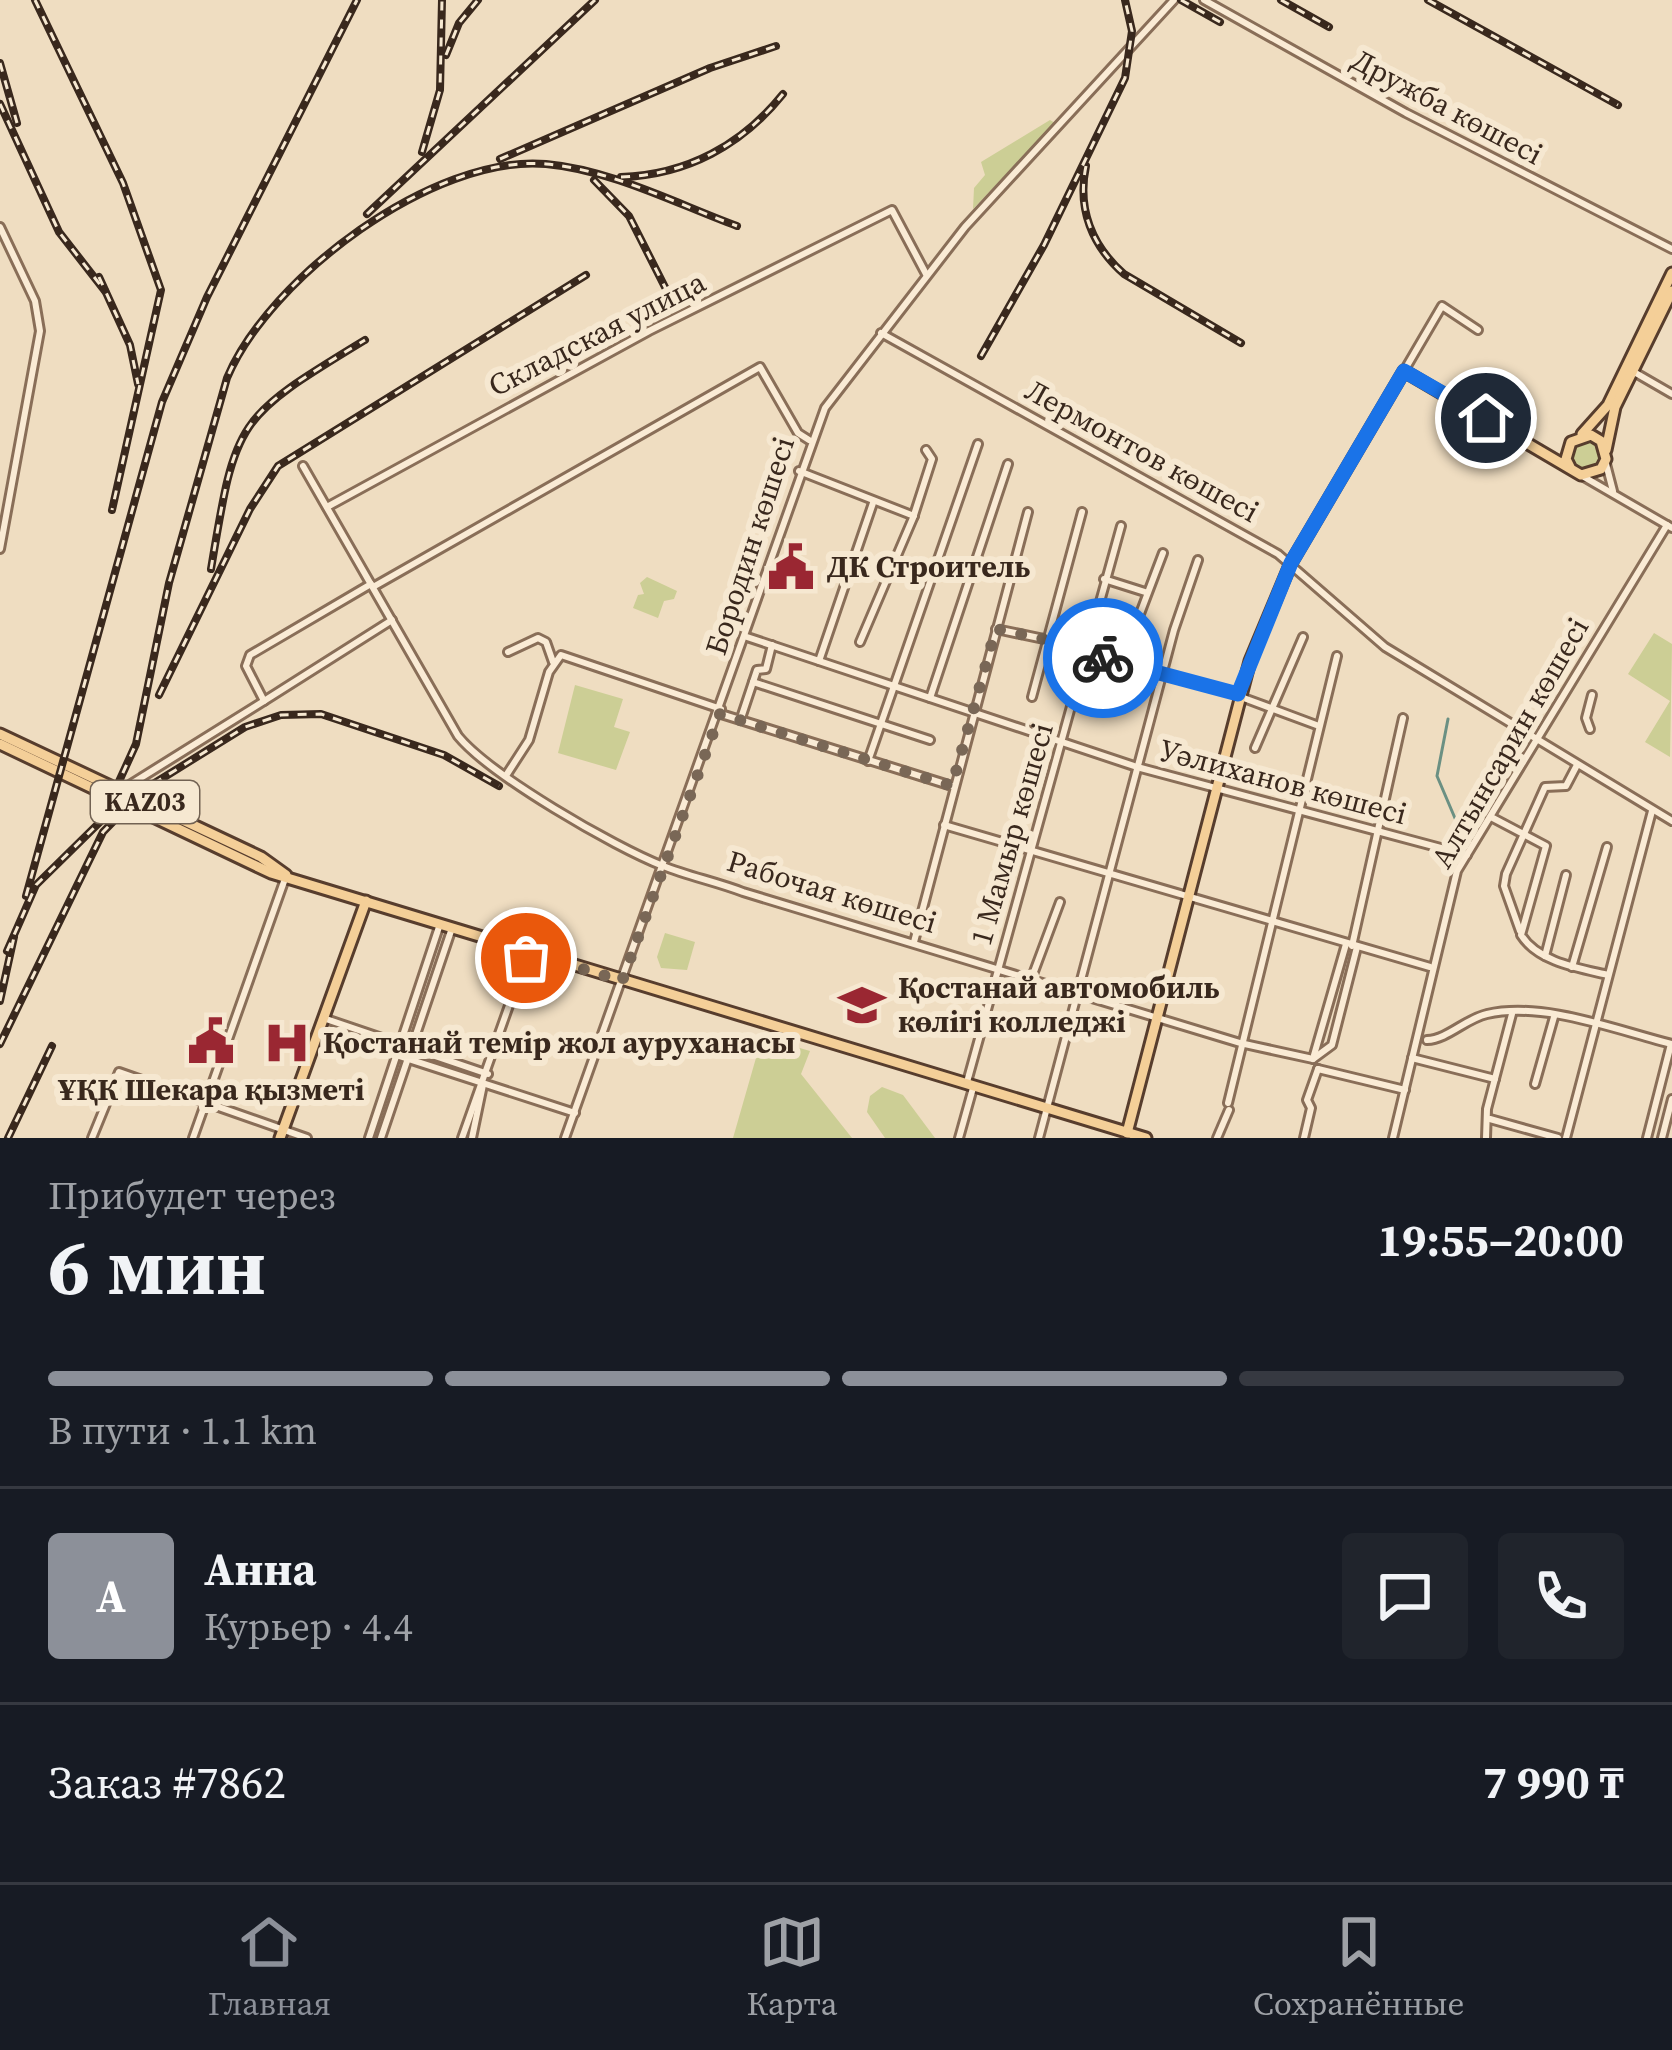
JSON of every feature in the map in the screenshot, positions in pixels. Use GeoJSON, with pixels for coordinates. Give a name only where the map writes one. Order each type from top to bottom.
{"type":"FeatureCollection","features":[{"type":"Feature","properties":{"kind":"main road"},"geometry":{"type":"LineString","coordinates":[[1576,472],[1567,459],[1575,439],[1608,405],[1672,273]]}},
{"type":"Feature","properties":{"kind":"main road"},"geometry":{"type":"LineString","coordinates":[[1127,1135],[1238,695],[1291,563],[1404,371],[1576,472],[1601,469],[1610,419],[1672,291]]}},
{"type":"Feature","properties":{"kind":"main road"},"geometry":{"type":"LineString","coordinates":[[1544,453],[1591,435],[1606,455]]}},
{"type":"Feature","properties":{"kind":"main road","name":"KАZ03"},"geometry":{"type":"LineString","coordinates":[[0,734],[261,857],[286,874]]}},
{"type":"Feature","properties":{"kind":"main road","name":"KАZ03"},"geometry":{"type":"LineString","coordinates":[[0,744],[257,866],[1146,1138]]}},
{"type":"Feature","properties":{"kind":"main road"},"geometry":{"type":"LineString","coordinates":[[281,1134],[366,902]]}},
{"type":"Feature","properties":{"kind":"street","name":"Бородин көшесі"},"geometry":{"type":"LineString","coordinates":[[566,1138],[747,637],[809,440],[825,408],[926,274],[1034,158],[1096,79],[1174,0]]}},
{"type":"Feature","properties":{"kind":"street","name":"Дружба көшесі"},"geometry":{"type":"LineString","coordinates":[[1204,0],[1406,113],[1672,249]]}},
{"type":"Feature","properties":{"kind":"street","name":"Складская улица"},"geometry":{"type":"LineString","coordinates":[[327,507],[649,331],[892,210],[926,274]]}},
{"type":"Feature","properties":{"kind":"street"},"geometry":{"type":"LineString","coordinates":[[0,227],[35,301],[40,331],[0,549]]}},
{"type":"Feature","properties":{"kind":"street"},"geometry":{"type":"LineString","coordinates":[[1404,371],[1442,306],[1478,330]]}},
{"type":"Feature","properties":{"kind":"street","name":"Лермонтов көшесі"},"geometry":{"type":"LineString","coordinates":[[881,333],[1291,563],[1385,647],[1672,820]]}},
{"type":"Feature","properties":{"kind":"street"},"geometry":{"type":"LineString","coordinates":[[264,701],[246,666],[250,655],[760,367],[798,433],[809,440]]}},
{"type":"Feature","properties":{"kind":"street"},"geometry":{"type":"LineString","coordinates":[[1633,371],[1672,394]]}},
{"type":"Feature","properties":{"kind":"street"},"geometry":{"type":"LineString","coordinates":[[868,761],[978,444]]}},
{"type":"Feature","properties":{"kind":"street"},"geometry":{"type":"LineString","coordinates":[[860,642],[914,516],[932,459],[926,450]]}},
{"type":"Feature","properties":{"kind":"street"},"geometry":{"type":"LineString","coordinates":[[1606,455],[1607,482],[1615,494]]}},
{"type":"Feature","properties":{"kind":"street"},"geometry":{"type":"LineString","coordinates":[[930,698],[1009,464]]}},
{"type":"Feature","properties":{"kind":"street","name":"Рабочая көшесі"},"geometry":{"type":"LineString","coordinates":[[303,466],[458,736],[506,774],[662,866],[1405,1090]]}},
{"type":"Feature","properties":{"kind":"street"},"geometry":{"type":"LineString","coordinates":[[799,471],[914,516]]}},
{"type":"Feature","properties":{"kind":"street"},"geometry":{"type":"LineString","coordinates":[[1576,472],[1670,526]]}},
{"type":"Feature","properties":{"kind":"street"},"geometry":{"type":"LineString","coordinates":[[820,661],[873,503]]}},
{"type":"Feature","properties":{"kind":"street"},"geometry":{"type":"LineString","coordinates":[[914,942],[1028,512]]}},
{"type":"Feature","properties":{"kind":"street"},"geometry":{"type":"LineString","coordinates":[[1032,697],[1082,512]]}},
{"type":"Feature","properties":{"kind":"street","name":"1 Мамыр көшесі"},"geometry":{"type":"LineString","coordinates":[[959,1138],[999,966],[1064,744],[1120,526]]}},
{"type":"Feature","properties":{"kind":"street","name":"Алтынсарин көшесі"},"geometry":{"type":"LineString","coordinates":[[1393,1138],[1430,967],[1467,855],[1670,526]]}},
{"type":"Feature","properties":{"kind":"street"},"geometry":{"type":"LineString","coordinates":[[1130,640],[1162,553]]}},
{"type":"Feature","properties":{"kind":"street"},"geometry":{"type":"LineString","coordinates":[[1039,1138],[1162,674],[1198,560]]}},
{"type":"Feature","properties":{"kind":"street"},"geometry":{"type":"LineString","coordinates":[[1104,579],[1145,592]]}},
{"type":"Feature","properties":{"kind":"street"},"geometry":{"type":"LineString","coordinates":[[119,790],[392,620]]}},
{"type":"Feature","properties":{"kind":"street"},"geometry":{"type":"LineString","coordinates":[[996,629],[1238,695],[1320,726]]}},
{"type":"Feature","properties":{"kind":"street","name":"Уәлиханов көшесі"},"geometry":{"type":"LineString","coordinates":[[747,637],[1137,767],[1467,855]]}},
{"type":"Feature","properties":{"kind":"street"},"geometry":{"type":"LineString","coordinates":[[1255,748],[1303,637]]}},
{"type":"Feature","properties":{"kind":"street"},"geometry":{"type":"LineString","coordinates":[[508,652],[538,638],[546,642],[556,660],[952,786]]}},
{"type":"Feature","properties":{"kind":"street"},"geometry":{"type":"LineString","coordinates":[[740,720],[758,668],[766,669],[772,645]]}},
{"type":"Feature","properties":{"kind":"street"},"geometry":{"type":"LineString","coordinates":[[1217,1138],[1229,1106],[1240,1043],[1337,656]]}},
{"type":"Feature","properties":{"kind":"street"},"geometry":{"type":"LineString","coordinates":[[506,774],[529,740],[556,660]]}},
{"type":"Feature","properties":{"kind":"street"},"geometry":{"type":"LineString","coordinates":[[753,682],[930,740]]}},
{"type":"Feature","properties":{"kind":"street"},"geometry":{"type":"LineString","coordinates":[[1589,730],[1586,718],[1592,695]]}},
{"type":"Feature","properties":{"kind":"street"},"geometry":{"type":"LineString","coordinates":[[1315,1064],[1332,1046],[1403,718]]}},
{"type":"Feature","properties":{"kind":"street"},"geometry":{"type":"LineString","coordinates":[[1577,765],[1566,786],[1545,788],[1522,832],[1504,886],[1521,934],[1545,956],[1609,976]]}},
{"type":"Feature","properties":{"kind":"street"},"geometry":{"type":"LineString","coordinates":[[133,797],[140,780]]}},
{"type":"Feature","properties":{"kind":"street"},"geometry":{"type":"LineString","coordinates":[[1490,1119],[1562,1138],[1652,810]]}},
{"type":"Feature","properties":{"kind":"street"},"geometry":{"type":"LineString","coordinates":[[1491,817],[1547,849],[1521,934]]}},
{"type":"Feature","properties":{"kind":"street"},"geometry":{"type":"LineString","coordinates":[[944,825],[1430,967]]}},
{"type":"Feature","properties":{"kind":"street"},"geometry":{"type":"LineString","coordinates":[[1572,967],[1607,847]]}},
{"type":"Feature","properties":{"kind":"street"},"geometry":{"type":"LineString","coordinates":[[193,1138],[286,874]]}},
{"type":"Feature","properties":{"kind":"street"},"geometry":{"type":"LineString","coordinates":[[1545,956],[1566,875]]}},
{"type":"Feature","properties":{"kind":"street"},"geometry":{"type":"LineString","coordinates":[[1032,977],[1060,902]]}},
{"type":"Feature","properties":{"kind":"street"},"geometry":{"type":"LineString","coordinates":[[369,1138],[440,924]]}},
{"type":"Feature","properties":{"kind":"street"},"geometry":{"type":"LineString","coordinates":[[381,1138],[452,928]]}},
{"type":"Feature","properties":{"kind":"street"},"geometry":{"type":"LineString","coordinates":[[1304,1138],[1315,1064],[1352,946]]}},
{"type":"Feature","properties":{"kind":"street"},"geometry":{"type":"LineString","coordinates":[[462,1138],[528,952]]}},
{"type":"Feature","properties":{"kind":"street"},"geometry":{"type":"LineString","coordinates":[[1427,1040],[1439,1040],[1483,1015],[1520,1010],[1672,1044],[1647,1138]]}},
{"type":"Feature","properties":{"kind":"street"},"geometry":{"type":"LineString","coordinates":[[1486,1138],[1487,1109],[1513,1014]]}},
{"type":"Feature","properties":{"kind":"street"},"geometry":{"type":"LineString","coordinates":[[1535,1084],[1554,1017]]}},
{"type":"Feature","properties":{"kind":"street"},"geometry":{"type":"LineString","coordinates":[[321,1024],[488,1074]]}},
{"type":"Feature","properties":{"kind":"street"},"geometry":{"type":"LineString","coordinates":[[321,1024],[395,1056],[574,1113]]}},
{"type":"Feature","properties":{"kind":"street"},"geometry":{"type":"LineString","coordinates":[[1412,1058],[1495,1079]]}},
{"type":"Feature","properties":{"kind":"street"},"geometry":{"type":"LineString","coordinates":[[92,1138],[119,1072],[281,1134],[307,1138]]}},
{"type":"Feature","properties":{"kind":"street"},"geometry":{"type":"LineString","coordinates":[[472,1138],[483,1085]]}},
{"type":"Feature","properties":{"kind":"street"},"geometry":{"type":"LineString","coordinates":[[1662,1138],[1672,1099]]}},
{"type":"Feature","properties":{"kind":"green space"},"geometry":{"type":"Polygon","coordinates":[[[1050,120],[1055,123],[973,209],[974,188],[985,175],[981,162],[1050,120]]]}},
{"type":"Feature","properties":{"kind":"green space"},"geometry":{"type":"Polygon","coordinates":[[[1587,440],[1598,444],[1602,455],[1598,466],[1587,470],[1576,466],[1572,455],[1576,444],[1587,440]]]}},
{"type":"Feature","properties":{"kind":"green space"},"geometry":{"type":"Polygon","coordinates":[[[647,577],[677,591],[674,599],[664,601],[658,618],[633,608],[638,595],[644,594],[640,583],[647,577]]]}},
{"type":"Feature","properties":{"kind":"green space"},"geometry":{"type":"Polygon","coordinates":[[[1654,633],[1672,644],[1670,757],[1645,742],[1670,701],[1628,674],[1654,633]]]}},
{"type":"Feature","properties":{"kind":"green space"},"geometry":{"type":"Polygon","coordinates":[[[575,685],[623,699],[614,727],[630,732],[616,770],[558,753],[575,685]]]}},
{"type":"Feature","properties":{"kind":"green space"},"geometry":{"type":"Polygon","coordinates":[[[665,933],[695,942],[687,970],[661,968],[657,957],[665,933]]]}},
{"type":"Feature","properties":{"kind":"green space"},"geometry":{"type":"Polygon","coordinates":[[[762,1037],[810,1051],[801,1074],[852,1138],[733,1138],[762,1037]]]}},
{"type":"Feature","properties":{"kind":"green space"},"geometry":{"type":"Polygon","coordinates":[[[882,1087],[903,1095],[935,1138],[885,1138],[867,1112],[870,1096],[882,1087]]]}},
{"type":"Feature","properties":{"kind":"waterway"},"geometry":{"type":"LineString","coordinates":[[1448,719],[1437,776],[1466,844]]}},
{"type":"Feature","properties":{"kind":"railway"},"geometry":{"type":"LineString","coordinates":[[35,0],[123,183],[161,290],[112,510]]}},
{"type":"Feature","properties":{"kind":"railway"},"geometry":{"type":"LineString","coordinates":[[26,896],[162,402],[207,297],[357,0]]}},
{"type":"Feature","properties":{"kind":"railway"},"geometry":{"type":"LineString","coordinates":[[422,152],[440,90],[442,0]]}},
{"type":"Feature","properties":{"kind":"railway"},"geometry":{"type":"LineString","coordinates":[[446,55],[459,23],[478,0]]}},
{"type":"Feature","properties":{"kind":"railway"},"geometry":{"type":"LineString","coordinates":[[367,214],[595,0]]}},
{"type":"Feature","properties":{"kind":"railway"},"geometry":{"type":"LineString","coordinates":[[981,356],[1044,245],[1125,78],[1132,31],[1125,0]]}},
{"type":"Feature","properties":{"kind":"railway"},"geometry":{"type":"LineString","coordinates":[[1181,0],[1220,22]]}},
{"type":"Feature","properties":{"kind":"railway"},"geometry":{"type":"LineString","coordinates":[[1281,0],[1329,27]]}},
{"type":"Feature","properties":{"kind":"railway"},"geometry":{"type":"LineString","coordinates":[[1428,0],[1618,105]]}},
{"type":"Feature","properties":{"kind":"railway"},"geometry":{"type":"LineString","coordinates":[[500,159],[710,68],[776,46]]}},
{"type":"Feature","properties":{"kind":"railway"},"geometry":{"type":"LineString","coordinates":[[0,63],[17,123]]}},
{"type":"Feature","properties":{"kind":"railway"},"geometry":{"type":"LineString","coordinates":[[621,177],[668,170],[711,154],[750,128],[783,94]]}},
{"type":"Feature","properties":{"kind":"railway"},"geometry":{"type":"LineString","coordinates":[[0,104],[59,232],[105,291]]}},
{"type":"Feature","properties":{"kind":"railway"},"geometry":{"type":"LineString","coordinates":[[7,951],[36,885],[101,821],[136,744],[169,583],[227,378],[248,340],[279,301],[360,230],[406,201],[454,179],[502,166],[546,164],[595,173],[737,226]]}},
{"type":"Feature","properties":{"kind":"railway"},"geometry":{"type":"LineString","coordinates":[[1086,166],[1086,212],[1096,239],[1113,263],[1241,343]]}},
{"type":"Feature","properties":{"kind":"railway"},"geometry":{"type":"LineString","coordinates":[[594,180],[629,216],[671,299]]}},
{"type":"Feature","properties":{"kind":"railway"},"geometry":{"type":"LineString","coordinates":[[159,695],[250,509],[278,466],[586,275]]}},
{"type":"Feature","properties":{"kind":"railway"},"geometry":{"type":"LineString","coordinates":[[99,277],[130,345],[138,384]]}},
{"type":"Feature","properties":{"kind":"railway"},"geometry":{"type":"LineString","coordinates":[[211,569],[227,481],[249,427],[290,388],[365,340]]}},
{"type":"Feature","properties":{"kind":"railway"},"geometry":{"type":"LineString","coordinates":[[0,1044],[103,832],[145,789],[245,727],[281,715],[321,714],[444,755],[499,786]]}},
{"type":"Feature","properties":{"kind":"railway"},"geometry":{"type":"LineString","coordinates":[[0,1001],[14,937]]}},
{"type":"Feature","properties":{"kind":"railway"},"geometry":{"type":"LineString","coordinates":[[8,1138],[52,1046]]}},
{"type":"Feature","properties":{"kind":"way so far"},"geometry":{"type":"LineString","coordinates":[[526,958],[528,952],[622,981],[720,714],[952,786],[996,629],[1087,648],[1086,654],[1103,658]]}},
{"type":"Feature","properties":{"kind":"place","name":"ДК Строитель"},"geometry":{"type":"Point","coordinates":[791,567]}},
{"type":"Feature","properties":{"kind":"place","name":"Қостанай автомобиль көлігі колледжі"},"geometry":{"type":"Point","coordinates":[862,1005]}},
{"type":"Feature","properties":{"kind":"place","name":"ҰҚК Шекара қызметі"},"geometry":{"type":"Point","coordinates":[211,1041]}},
{"type":"Feature","properties":{"kind":"place","name":"Қостанай темір жол ауруханасы"},"geometry":{"type":"Point","coordinates":[287,1043]}},
{"type":"Feature","properties":{"kind":"route"},"geometry":{"type":"LineString","coordinates":[[1103,658],[1238,694],[1291,563],[1404,371],[1486,418]]}}]}
